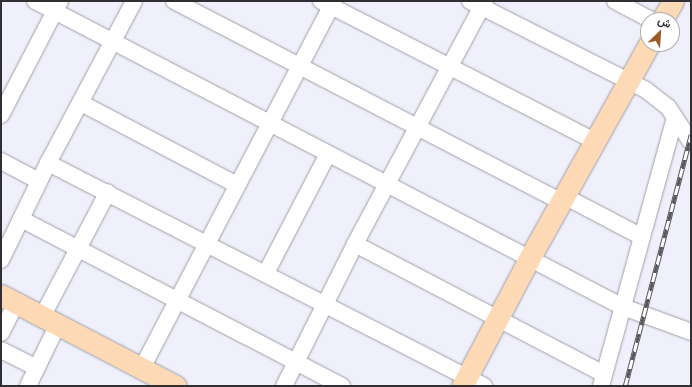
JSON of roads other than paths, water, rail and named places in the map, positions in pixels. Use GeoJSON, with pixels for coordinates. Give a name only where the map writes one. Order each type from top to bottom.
{"type":"FeatureCollection","features":[{"type":"Feature","properties":{"kind":"main road"},"geometry":{"type":"LineString","coordinates":[[667,12],[673,1]]}},
{"type":"Feature","properties":{"kind":"main road"},"geometry":{"type":"LineString","coordinates":[[471,383],[497,318],[645,52]]}},
{"type":"Feature","properties":{"kind":"main road"},"geometry":{"type":"LineString","coordinates":[[9,299],[176,386]]}},
{"type":"Feature","properties":{"kind":"street"},"geometry":{"type":"LineString","coordinates":[[35,1],[58,6],[113,42],[622,307],[691,332]]}},
{"type":"Feature","properties":{"kind":"street"},"geometry":{"type":"LineString","coordinates":[[1,260],[48,163],[134,1]]}},
{"type":"Feature","properties":{"kind":"street"},"geometry":{"type":"LineString","coordinates":[[174,1],[418,127],[642,237]]}},
{"type":"Feature","properties":{"kind":"street"},"geometry":{"type":"LineString","coordinates":[[615,1],[640,14]]}},
{"type":"Feature","properties":{"kind":"street"},"geometry":{"type":"LineString","coordinates":[[142,368],[299,65],[329,3],[595,141]]}},
{"type":"Feature","properties":{"kind":"street"},"geometry":{"type":"LineString","coordinates":[[284,386],[355,244],[418,127],[479,3],[629,80],[658,98],[675,118],[691,142]]}},
{"type":"Feature","properties":{"kind":"street"},"geometry":{"type":"LineString","coordinates":[[1,115],[58,6]]}},
{"type":"Feature","properties":{"kind":"street"},"geometry":{"type":"LineString","coordinates":[[81,103],[237,185]]}},
{"type":"Feature","properties":{"kind":"street"},"geometry":{"type":"LineString","coordinates":[[355,244],[497,318],[602,380],[675,118]]}},
{"type":"Feature","properties":{"kind":"street"},"geometry":{"type":"LineString","coordinates":[[266,273],[328,154]]}},
{"type":"Feature","properties":{"kind":"street"},"geometry":{"type":"LineString","coordinates":[[1,161],[39,181]]}},
{"type":"Feature","properties":{"kind":"street"},"geometry":{"type":"LineString","coordinates":[[48,163],[266,273],[471,383]]}},
{"type":"Feature","properties":{"kind":"street"},"geometry":{"type":"LineString","coordinates":[[28,386],[36,368],[50,320],[78,250],[108,192]]}},
{"type":"Feature","properties":{"kind":"street"},"geometry":{"type":"LineString","coordinates":[[21,219],[342,386]]}},
{"type":"Feature","properties":{"kind":"street"},"geometry":{"type":"LineString","coordinates":[[1,333],[9,299]]}},
{"type":"Feature","properties":{"kind":"street"},"geometry":{"type":"LineString","coordinates":[[1,350],[36,368]]}},
{"type":"Feature","properties":{"kind":"railway"},"geometry":{"type":"LineString","coordinates":[[625,386],[691,135]]}}]}
